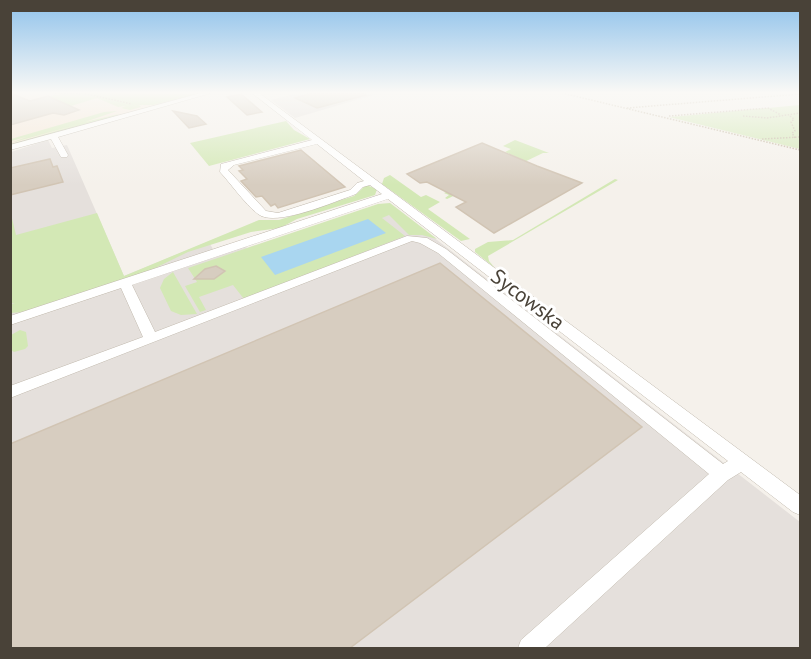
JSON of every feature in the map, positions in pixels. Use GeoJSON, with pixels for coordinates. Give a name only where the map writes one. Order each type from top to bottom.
{"type":"FeatureCollection","features":[{"type":"Feature","properties":{"kind":"street"},"geometry":{"type":"LineString","coordinates":[[10,148],[95,124]]}},
{"type":"Feature","properties":{"kind":"street","name":"Sycowska"},"geometry":{"type":"LineString","coordinates":[[296,124],[801,506]]}},
{"type":"Feature","properties":{"kind":"street"},"geometry":{"type":"LineString","coordinates":[[53,135],[64,156]]}},
{"type":"Feature","properties":{"kind":"street"},"geometry":{"type":"LineString","coordinates":[[319,141],[231,163],[224,166],[223,170],[262,213],[269,216],[279,216],[353,192],[360,185],[372,181]]}},
{"type":"Feature","properties":{"kind":"street"},"geometry":{"type":"LineString","coordinates":[[10,321],[125,283],[192,253],[246,236],[284,230],[390,195]]}},
{"type":"Feature","properties":{"kind":"street"},"geometry":{"type":"LineString","coordinates":[[10,392],[411,238],[423,240],[442,251],[722,474]]}},
{"type":"Feature","properties":{"kind":"street"},"geometry":{"type":"LineString","coordinates":[[125,283],[151,339]]}},
{"type":"Feature","properties":{"kind":"street"},"geometry":{"type":"LineString","coordinates":[[529,648],[722,474],[742,462]]}},
{"type":"Feature","properties":{"kind":"path"},"geometry":{"type":"LineString","coordinates":[[694,124],[801,150]]}},
{"type":"Feature","properties":{"kind":"path"},"geometry":{"type":"LineString","coordinates":[[793,124],[795,131],[792,133],[795,138]]}},
{"type":"Feature","properties":{"kind":"path"},"geometry":{"type":"LineString","coordinates":[[754,138],[801,137]]}},
{"type":"Feature","properties":{"kind":"shaded area"},"geometry":{"type":"Polygon","coordinates":[[[11,124],[98,124],[11,148],[11,124]]]}},
{"type":"Feature","properties":{"kind":"shaded area"},"geometry":{"type":"Polygon","coordinates":[[[48,140],[52,148],[67,145],[124,276],[234,231],[237,236],[210,244],[213,249],[228,244],[232,251],[245,246],[247,248],[365,209],[401,212],[800,522],[800,648],[11,648],[11,152],[48,140]]]}},
{"type":"Feature","properties":{"kind":"green space"},"geometry":{"type":"Polygon","coordinates":[[[64,124],[80,124],[11,143],[26,137],[11,141],[11,139],[64,124]]]}},
{"type":"Feature","properties":{"kind":"green space"},"geometry":{"type":"Polygon","coordinates":[[[80,124],[90,124],[11,146],[11,144],[80,124]]]}},
{"type":"Feature","properties":{"kind":"green space"},"geometry":{"type":"Polygon","coordinates":[[[274,124],[288,124],[294,130],[310,139],[209,166],[190,143],[274,124]]]}},
{"type":"Feature","properties":{"kind":"green space"},"geometry":{"type":"Polygon","coordinates":[[[697,124],[800,124],[800,149],[697,124]]]}},
{"type":"Feature","properties":{"kind":"green space"},"geometry":{"type":"Polygon","coordinates":[[[515,140],[549,153],[543,153],[445,198],[449,195],[444,193],[518,158],[505,152],[511,149],[503,146],[515,140]]]}},
{"type":"Feature","properties":{"kind":"green space"},"geometry":{"type":"Polygon","coordinates":[[[390,175],[421,197],[426,195],[440,202],[428,209],[470,239],[461,241],[382,184],[384,178],[390,175]]]}},
{"type":"Feature","properties":{"kind":"green space"},"geometry":{"type":"Polygon","coordinates":[[[615,179],[618,180],[488,256],[495,268],[475,252],[475,249],[488,242],[513,240],[615,179]]]}},
{"type":"Feature","properties":{"kind":"green space"},"geometry":{"type":"Polygon","coordinates":[[[366,185],[377,189],[375,195],[297,219],[280,228],[251,232],[188,252],[147,272],[24,312],[10,313],[11,304],[15,303],[11,303],[10,210],[16,235],[97,213],[124,276],[259,220],[279,220],[354,196],[366,185]]]}},
{"type":"Feature","properties":{"kind":"green space"},"geometry":{"type":"Polygon","coordinates":[[[390,203],[437,239],[422,235],[409,235],[389,215],[382,218],[405,236],[244,299],[233,285],[199,297],[206,310],[200,312],[185,286],[197,282],[188,268],[378,204],[390,203]]]}},
{"type":"Feature","properties":{"kind":"green space"},"geometry":{"type":"Polygon","coordinates":[[[173,272],[197,314],[181,315],[171,311],[160,288],[164,279],[173,272]]]}},
{"type":"Feature","properties":{"kind":"green space"},"geometry":{"type":"Polygon","coordinates":[[[20,330],[26,332],[28,346],[14,352],[11,350],[11,335],[20,330]]]}},
{"type":"Feature","properties":{"kind":"water"},"geometry":{"type":"Polygon","coordinates":[[[368,219],[386,233],[275,275],[261,257],[368,219]]]}},
{"type":"Feature","properties":{"kind":"building"},"geometry":{"type":"Polygon","coordinates":[[[185,124],[206,124],[189,128],[185,124]]]}},
{"type":"Feature","properties":{"kind":"building"},"geometry":{"type":"Polygon","coordinates":[[[482,143],[582,183],[494,233],[456,207],[466,202],[427,182],[420,183],[407,174],[482,143]]]}},
{"type":"Feature","properties":{"kind":"building"},"geometry":{"type":"Polygon","coordinates":[[[301,150],[345,187],[278,208],[275,204],[271,206],[262,196],[256,197],[241,181],[247,179],[239,171],[243,170],[239,166],[301,150]]]}},
{"type":"Feature","properties":{"kind":"building"},"geometry":{"type":"Polygon","coordinates":[[[50,159],[53,167],[57,166],[63,182],[10,195],[10,168],[50,159]]]}},
{"type":"Feature","properties":{"kind":"building"},"geometry":{"type":"Polygon","coordinates":[[[440,263],[642,427],[350,648],[10,648],[10,444],[440,263]]]}},
{"type":"Feature","properties":{"kind":"building"},"geometry":{"type":"Polygon","coordinates":[[[216,266],[225,271],[214,279],[194,279],[205,269],[216,266]]]}}]}
